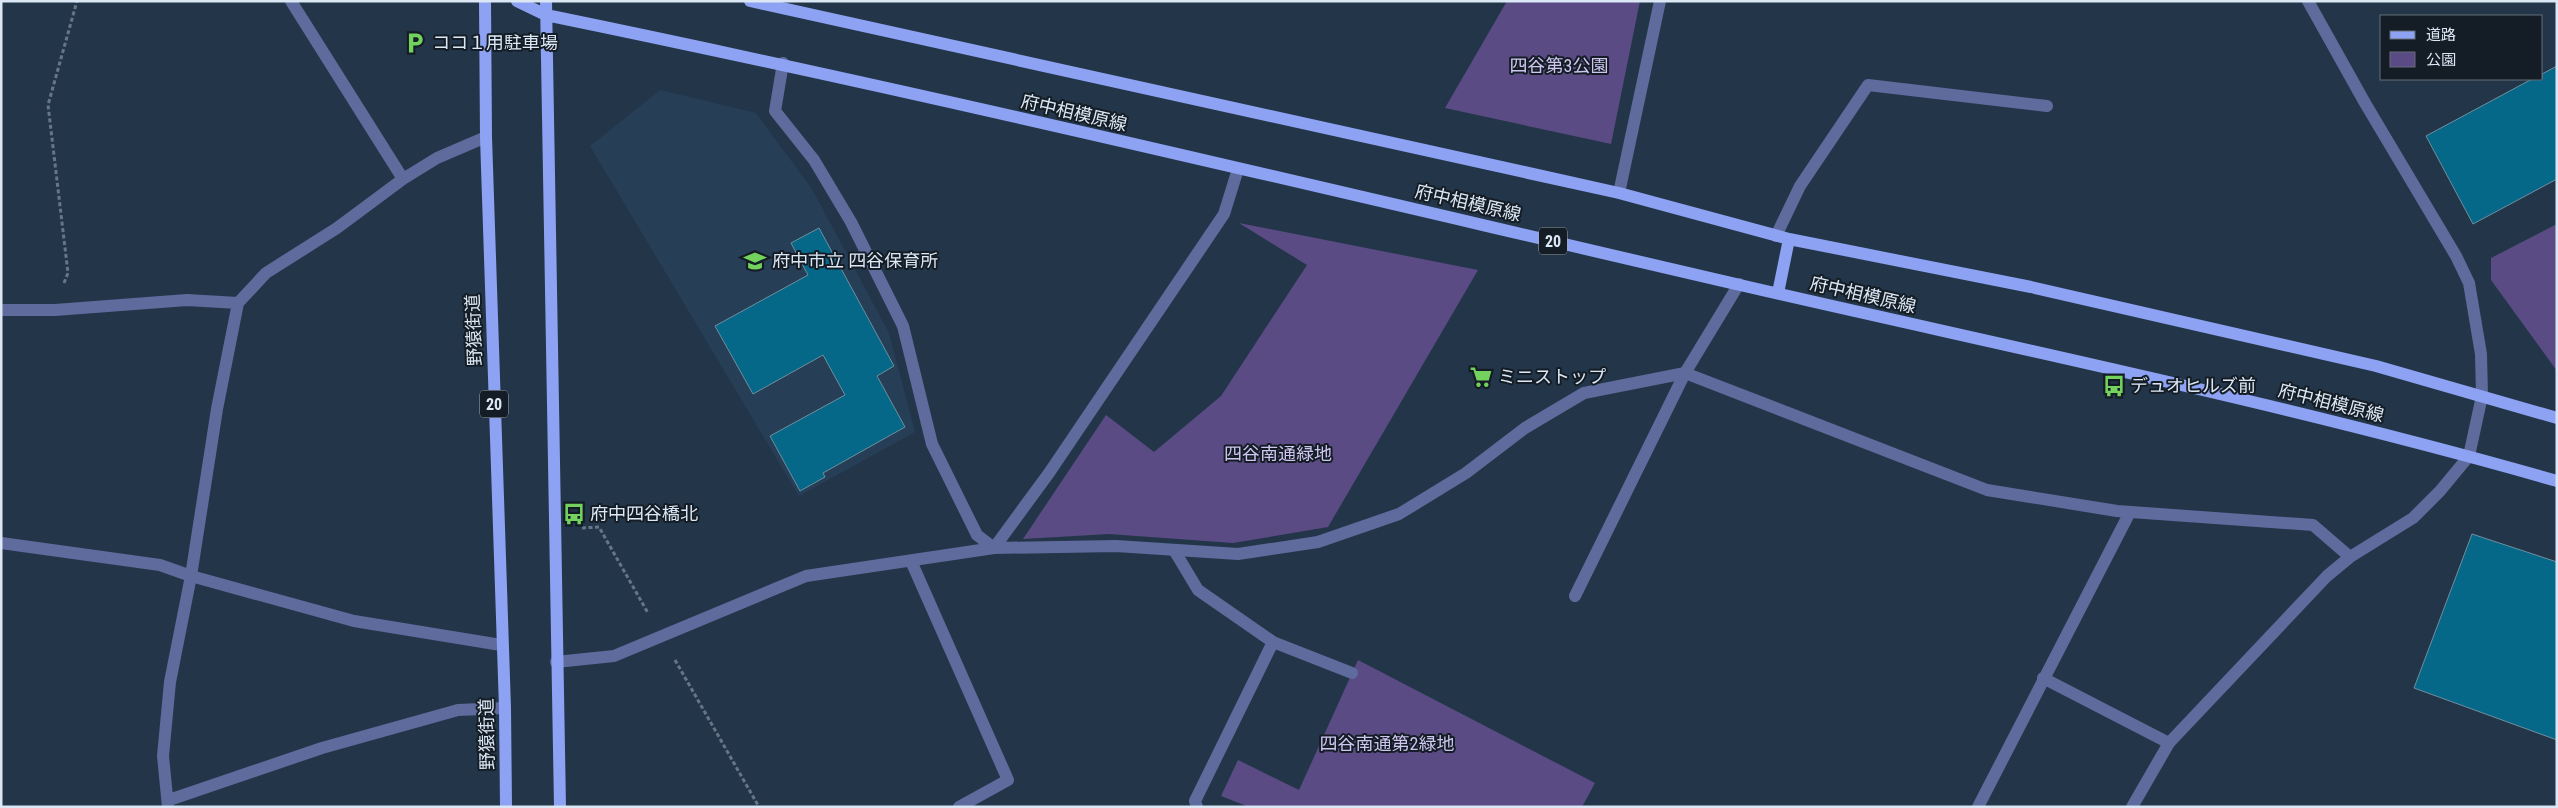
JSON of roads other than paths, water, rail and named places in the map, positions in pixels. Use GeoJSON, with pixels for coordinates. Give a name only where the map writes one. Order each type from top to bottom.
{"type":"FeatureCollection","features":[{"type":"Feature","properties":{"kind":"main road","name":"野猿街道"},"geometry":{"type":"LineString","coordinates":[[484,1],[486,138],[501,645],[505,708],[506,807]]}},
{"type":"Feature","properties":{"kind":"main road","name":"府中相模原線"},"geometry":{"type":"LineString","coordinates":[[517,1],[546,15],[783,63],[1778,293],[2173,382],[2469,456],[2557,482]]}},
{"type":"Feature","properties":{"kind":"main road"},"geometry":{"type":"LineString","coordinates":[[546,1],[560,807]]}},
{"type":"Feature","properties":{"kind":"main road"},"geometry":{"type":"LineString","coordinates":[[750,1],[1619,193],[1789,239],[2041,289],[2376,366],[2557,418]]}},
{"type":"Feature","properties":{"kind":"main road"},"geometry":{"type":"LineString","coordinates":[[1778,293],[1789,239]]}},
{"type":"Feature","properties":{"kind":"street"},"geometry":{"type":"LineString","coordinates":[[291,1],[402,179]]}},
{"type":"Feature","properties":{"kind":"street"},"geometry":{"type":"LineString","coordinates":[[1619,193],[1660,1]]}},
{"type":"Feature","properties":{"kind":"street"},"geometry":{"type":"LineString","coordinates":[[2132,807],[2169,743],[2326,576],[2350,557],[2413,518],[2440,491],[2469,456],[2482,396],[2481,354],[2469,283],[2434,215],[2365,103],[2308,1]]}},
{"type":"Feature","properties":{"kind":"street"},"geometry":{"type":"LineString","coordinates":[[783,63],[775,111],[819,168],[851,222],[903,326],[932,444],[977,535],[994,548]]}},
{"type":"Feature","properties":{"kind":"street"},"geometry":{"type":"LineString","coordinates":[[1776,236],[1800,186],[1868,84],[2047,106]]}},
{"type":"Feature","properties":{"kind":"street"},"geometry":{"type":"LineString","coordinates":[[486,138],[437,158],[402,179],[337,228],[266,273],[238,303],[217,409],[191,576],[170,682],[163,756],[168,803],[322,748],[449,712],[505,708]]}},
{"type":"Feature","properties":{"kind":"street"},"geometry":{"type":"LineString","coordinates":[[994,548],[1049,473],[1224,214],[1238,169]]}},
{"type":"Feature","properties":{"kind":"street"},"geometry":{"type":"LineString","coordinates":[[1576,596],[1685,373],[1739,284]]}},
{"type":"Feature","properties":{"kind":"street"},"geometry":{"type":"LineString","coordinates":[[1,310],[55,310],[187,300],[238,303]]}},
{"type":"Feature","properties":{"kind":"street"},"geometry":{"type":"LineString","coordinates":[[556,662],[614,656],[806,576],[994,548],[1116,546],[1238,554],[1318,542],[1400,514],[1466,473],[1525,428],[1584,393],[1685,373],[1987,490],[2130,512],[2314,525],[2350,557]]}},
{"type":"Feature","properties":{"kind":"street"},"geometry":{"type":"LineString","coordinates":[[1978,807],[2130,512]]}},
{"type":"Feature","properties":{"kind":"street"},"geometry":{"type":"LineString","coordinates":[[1,543],[160,566],[354,621],[501,645]]}},
{"type":"Feature","properties":{"kind":"street"},"geometry":{"type":"LineString","coordinates":[[1174,550],[1198,590],[1273,642],[1352,673]]}},
{"type":"Feature","properties":{"kind":"street"},"geometry":{"type":"LineString","coordinates":[[912,561],[1008,780],[959,807]]}},
{"type":"Feature","properties":{"kind":"street"},"geometry":{"type":"LineString","coordinates":[[1197,807],[1195,801],[1273,642]]}},
{"type":"Feature","properties":{"kind":"street"},"geometry":{"type":"LineString","coordinates":[[2043,678],[2169,743]]}},
{"type":"Feature","properties":{"kind":"place","name":"ココ１用駐車場"},"geometry":{"type":"Point","coordinates":[415,43]}},
{"type":"Feature","properties":{"kind":"place","name":"府中市立 四谷保育所"},"geometry":{"type":"Point","coordinates":[755,261]}},
{"type":"Feature","properties":{"kind":"place","name":"ミニストップ"},"geometry":{"type":"Point","coordinates":[1481,377]}},
{"type":"Feature","properties":{"kind":"place","name":"デュオヒルズ前"},"geometry":{"type":"Point","coordinates":[2114,386]}},
{"type":"Feature","properties":{"kind":"place","name":"府中四谷橋北"},"geometry":{"type":"Point","coordinates":[574,514]}},
{"type":"Feature","properties":{"kind":"park label","name":"四谷第3公園"},"geometry":{"type":"Point","coordinates":[1559,66]}},
{"type":"Feature","properties":{"kind":"park label","name":"四谷南通緑地"},"geometry":{"type":"Point","coordinates":[1278,454]}},
{"type":"Feature","properties":{"kind":"park label","name":"四谷南通第2緑地"},"geometry":{"type":"Point","coordinates":[1387,744]}}]}
